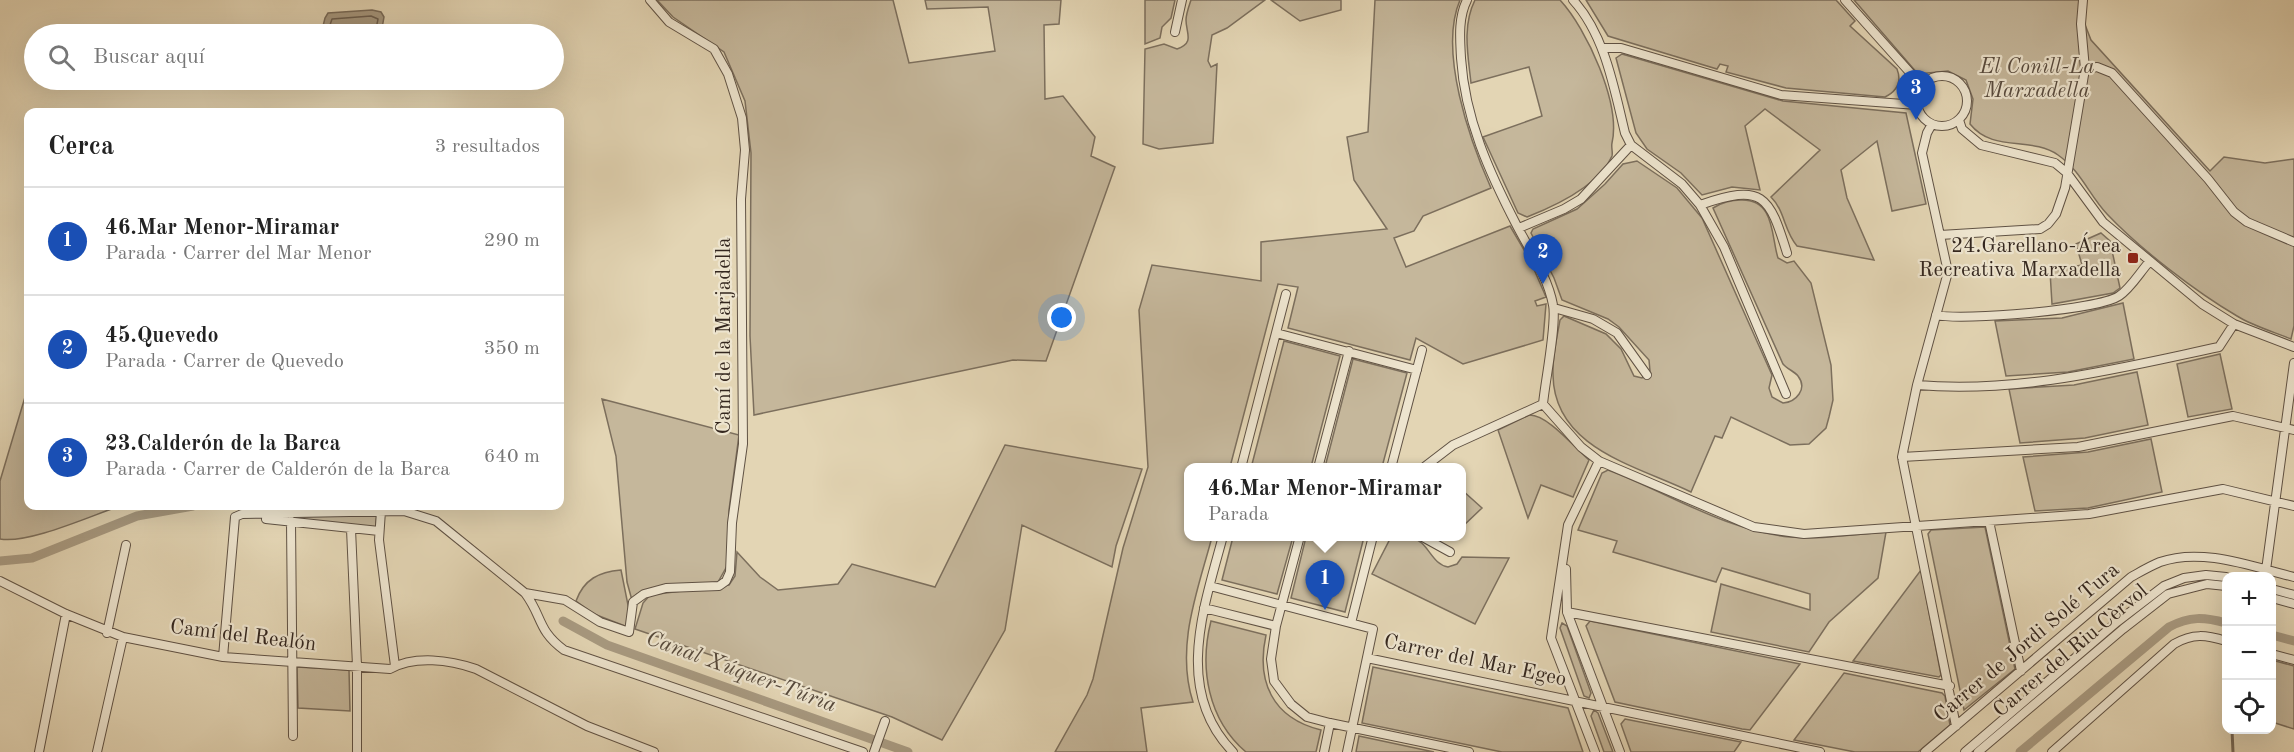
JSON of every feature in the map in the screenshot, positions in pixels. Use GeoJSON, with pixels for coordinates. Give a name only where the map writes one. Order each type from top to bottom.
{"type":"FeatureCollection","features":[{"type":"Feature","properties":{"kind":"street","name":"Camí de la Marjadella"},"geometry":{"type":"LineString","coordinates":[[525,593],[565,600],[600,622],[629,632],[633,602],[644,594],[666,588],[719,586],[726,581],[730,572],[733,516],[743,444],[741,199],[745,150],[742,118],[728,74],[714,49],[669,22],[650,0]]}},
{"type":"Feature","properties":{"kind":"street"},"geometry":{"type":"LineString","coordinates":[[1175,32],[1182,0]]}},
{"type":"Feature","properties":{"kind":"street"},"geometry":{"type":"LineString","coordinates":[[1467,0],[1461,18],[1460,38],[1469,111],[1477,141],[1542,272],[1554,308],[1543,405],[1581,447],[1599,461],[1765,529],[1804,534],[2089,514],[2223,489],[2294,506]]}},
{"type":"Feature","properties":{"kind":"street"},"geometry":{"type":"LineString","coordinates":[[1573,0],[1591,25],[1602,48],[1625,133],[1631,145],[1682,184],[1700,205],[1724,247],[1786,394]]}},
{"type":"Feature","properties":{"kind":"street"},"geometry":{"type":"LineString","coordinates":[[1845,0],[1922,86]]}},
{"type":"Feature","properties":{"kind":"street"},"geometry":{"type":"LineString","coordinates":[[1940,235],[2040,229],[2048,224],[2056,214],[2067,172],[2085,69],[2081,24],[2083,0]]}},
{"type":"Feature","properties":{"kind":"street"},"geometry":{"type":"LineString","coordinates":[[1602,48],[1621,48],[1781,95],[1917,105]]}},
{"type":"Feature","properties":{"kind":"street"},"geometry":{"type":"LineString","coordinates":[[2085,69],[2097,67],[2112,73],[2208,179],[2234,212],[2247,222],[2294,242]]}},
{"type":"Feature","properties":{"kind":"street"},"geometry":{"type":"LineString","coordinates":[[1936,76],[1952,77],[1959,82],[1967,96],[1965,113],[1959,120],[1946,126],[1932,124],[1925,120],[1917,105],[1922,86],[1936,76]]}},
{"type":"Feature","properties":{"kind":"street"},"geometry":{"type":"LineString","coordinates":[[1959,120],[1962,129],[1981,145],[2041,158],[2067,172],[2103,222],[2202,304],[2234,324],[2294,347]]}},
{"type":"Feature","properties":{"kind":"street"},"geometry":{"type":"LineString","coordinates":[[1932,124],[1923,143],[1922,153],[1948,272],[1917,385],[1902,457],[1950,686],[1956,726]]}},
{"type":"Feature","properties":{"kind":"street"},"geometry":{"type":"LineString","coordinates":[[1519,228],[1564,209],[1581,199],[1631,145]]}},
{"type":"Feature","properties":{"kind":"street"},"geometry":{"type":"LineString","coordinates":[[1700,205],[1740,194],[1760,198],[1776,216],[1787,254]]}},
{"type":"Feature","properties":{"kind":"street"},"geometry":{"type":"LineString","coordinates":[[1936,315],[2061,311],[2110,300],[2124,292],[2150,261]]}},
{"type":"Feature","properties":{"kind":"street"},"geometry":{"type":"LineString","coordinates":[[1242,463],[1286,294]]}},
{"type":"Feature","properties":{"kind":"street"},"geometry":{"type":"LineString","coordinates":[[1554,308],[1593,319],[1617,333],[1647,375]]}},
{"type":"Feature","properties":{"kind":"street"},"geometry":{"type":"LineString","coordinates":[[1917,385],[1945,387],[2068,380],[2219,347],[2234,324]]}},
{"type":"Feature","properties":{"kind":"street"},"geometry":{"type":"LineString","coordinates":[[1276,333],[1417,369]]}},
{"type":"Feature","properties":{"kind":"street"},"geometry":{"type":"LineString","coordinates":[[1392,463],[1422,350]]}},
{"type":"Feature","properties":{"kind":"street"},"geometry":{"type":"LineString","coordinates":[[1319,463],[1349,351]]}},
{"type":"Feature","properties":{"kind":"street"},"geometry":{"type":"LineString","coordinates":[[2266,570],[2290,429],[2294,363]]}},
{"type":"Feature","properties":{"kind":"street"},"geometry":{"type":"LineString","coordinates":[[1430,463],[1453,445],[1543,405]]}},
{"type":"Feature","properties":{"kind":"street"},"geometry":{"type":"LineString","coordinates":[[1902,457],[2078,447],[2233,416],[2290,429]]}},
{"type":"Feature","properties":{"kind":"street"},"geometry":{"type":"LineString","coordinates":[[1595,752],[1551,638],[1568,525],[1599,461]]}},
{"type":"Feature","properties":{"kind":"street"},"geometry":{"type":"LineString","coordinates":[[381,511],[379,531],[395,666]]}},
{"type":"Feature","properties":{"kind":"street"},"geometry":{"type":"LineString","coordinates":[[235,517],[242,514],[404,511],[436,521],[525,593],[534,604],[543,630],[564,650],[863,752]]}},
{"type":"Feature","properties":{"kind":"street"},"geometry":{"type":"LineString","coordinates":[[235,517],[379,531]]}},
{"type":"Feature","properties":{"kind":"street"},"geometry":{"type":"LineString","coordinates":[[224,657],[235,517]]}},
{"type":"Feature","properties":{"kind":"street"},"geometry":{"type":"LineString","coordinates":[[291,521],[293,736]]}},
{"type":"Feature","properties":{"kind":"street"},"geometry":{"type":"LineString","coordinates":[[1989,521],[2021,671]]}},
{"type":"Feature","properties":{"kind":"street"},"geometry":{"type":"LineString","coordinates":[[351,529],[357,666],[357,752]]}},
{"type":"Feature","properties":{"kind":"street"},"geometry":{"type":"LineString","coordinates":[[1222,541],[1197,642],[1200,690],[1211,718],[1233,752]]}},
{"type":"Feature","properties":{"kind":"street"},"geometry":{"type":"LineString","coordinates":[[1299,541],[1276,626],[1271,659],[1274,681],[1292,704],[1307,717],[1469,752]]}},
{"type":"Feature","properties":{"kind":"street"},"geometry":{"type":"LineString","coordinates":[[1351,623],[1372,541]]}},
{"type":"Feature","properties":{"kind":"street"},"geometry":{"type":"LineString","coordinates":[[1429,541],[1450,552]]}},
{"type":"Feature","properties":{"kind":"street"},"geometry":{"type":"LineString","coordinates":[[107,633],[126,545]]}},
{"type":"Feature","properties":{"kind":"street"},"geometry":{"type":"LineString","coordinates":[[1566,545],[1567,612],[1620,752]]}},
{"type":"Feature","properties":{"kind":"street","name":"Carrer de Jordi Solé Tura"},"geometry":{"type":"LineString","coordinates":[[1925,752],[2131,577],[2161,562],[2193,556],[2294,577]]}},
{"type":"Feature","properties":{"kind":"street","name":"Carrer del Riu Cèrvol"},"geometry":{"type":"LineString","coordinates":[[1965,752],[2117,622],[2164,586],[2184,578],[2206,575],[2222,577]]}},
{"type":"Feature","properties":{"kind":"street","name":"Camí del Realón"},"geometry":{"type":"LineString","coordinates":[[1,583],[107,633],[224,657],[390,669],[418,661],[457,663],[476,669],[587,726],[654,752]]}},
{"type":"Feature","properties":{"kind":"street","name":"Carrer del Riu Cèrvol"},"geometry":{"type":"LineString","coordinates":[[1978,752],[2123,629],[2168,594],[2207,584],[2222,586]]}},
{"type":"Feature","properties":{"kind":"street"},"geometry":{"type":"LineString","coordinates":[[1210,586],[1373,629],[1347,752]]}},
{"type":"Feature","properties":{"kind":"street"},"geometry":{"type":"LineString","coordinates":[[2276,590],[2294,595]]}},
{"type":"Feature","properties":{"kind":"street"},"geometry":{"type":"LineString","coordinates":[[2276,599],[2294,604]]}},
{"type":"Feature","properties":{"kind":"street"},"geometry":{"type":"LineString","coordinates":[[1204,608],[1276,626]]}},
{"type":"Feature","properties":{"kind":"street"},"geometry":{"type":"LineString","coordinates":[[1567,612],[1950,686]]}},
{"type":"Feature","properties":{"kind":"street"},"geometry":{"type":"LineString","coordinates":[[39,752],[66,614]]}},
{"type":"Feature","properties":{"kind":"street"},"geometry":{"type":"LineString","coordinates":[[2052,752],[2174,644],[2198,634],[2222,640]]}},
{"type":"Feature","properties":{"kind":"street"},"geometry":{"type":"LineString","coordinates":[[98,752],[123,637]]}},
{"type":"Feature","properties":{"kind":"street"},"geometry":{"type":"LineString","coordinates":[[2276,655],[2294,660]]}},
{"type":"Feature","properties":{"kind":"street","name":"Carrer del Mar Egeo"},"geometry":{"type":"LineString","coordinates":[[1367,658],[1820,752]]}},
{"type":"Feature","properties":{"kind":"street"},"geometry":{"type":"LineString","coordinates":[[874,752],[885,722]]}},
{"type":"Feature","properties":{"kind":"street"},"geometry":{"type":"LineString","coordinates":[[1324,752],[1330,723]]}},
{"type":"Feature","properties":{"kind":"green space"},"geometry":{"type":"Polygon","coordinates":[[[657,0],[893,0],[909,63],[995,51],[988,7],[927,9],[925,0],[1061,0],[1059,24],[1044,25],[1045,99],[1063,96],[1095,137],[1091,156],[1115,167],[1046,361],[1013,360],[754,415],[750,336],[751,153],[745,101],[724,52],[673,17],[657,0]]]}},
{"type":"Feature","properties":{"kind":"green space"},"geometry":{"type":"Polygon","coordinates":[[[1145,0],[1175,0],[1171,18],[1162,27],[1160,38],[1145,44],[1145,0]]]}},
{"type":"Feature","properties":{"kind":"green space"},"geometry":{"type":"Polygon","coordinates":[[[1191,0],[1265,0],[1227,28],[1212,35],[1208,61],[1211,67],[1217,64],[1213,143],[1159,149],[1143,144],[1145,49],[1164,44],[1177,49],[1186,44],[1188,37],[1186,18],[1191,0]]]}},
{"type":"Feature","properties":{"kind":"green space"},"geometry":{"type":"Polygon","coordinates":[[[1271,0],[1341,0],[1341,10],[1300,21],[1271,0]]]}},
{"type":"Feature","properties":{"kind":"green space"},"geometry":{"type":"Polygon","coordinates":[[[1375,0],[1460,0],[1454,21],[1453,44],[1459,96],[1474,146],[1491,188],[1423,216],[1414,231],[1394,238],[1406,267],[1510,226],[1530,260],[1546,297],[1535,301],[1537,306],[1546,304],[1543,340],[1463,364],[1416,338],[1410,360],[1288,328],[1298,287],[1278,284],[1231,463],[1184,463],[1184,541],[1211,541],[1190,618],[1187,639],[1188,681],[1193,702],[1141,708],[1147,752],[1055,752],[1087,695],[1093,679],[1123,548],[1148,467],[1139,310],[1152,265],[1261,281],[1261,242],[1387,229],[1354,180],[1347,137],[1368,132],[1375,0]]]}},
{"type":"Feature","properties":{"kind":"green space"},"geometry":{"type":"Polygon","coordinates":[[[1475,0],[1560,0],[1581,29],[1607,88],[1613,127],[1612,156],[1606,167],[1587,186],[1575,194],[1527,217],[1518,213],[1483,137],[1542,116],[1529,67],[1471,83],[1467,30],[1475,0]]]}},
{"type":"Feature","properties":{"kind":"green space"},"geometry":{"type":"Polygon","coordinates":[[[1586,0],[1836,0],[1855,21],[1850,26],[1897,69],[1899,82],[1893,92],[1885,97],[1786,88],[1726,72],[1728,66],[1720,64],[1717,69],[1608,36],[1586,0]]]}},
{"type":"Feature","properties":{"kind":"green space","name":"El Conill-La Marxadella"},"geometry":{"type":"Polygon","coordinates":[[[1854,0],[2086,0],[2084,22],[2091,40],[2210,171],[2224,157],[2265,163],[2294,159],[2294,326],[2291,339],[2243,320],[2169,269],[2107,214],[2073,168],[2058,155],[2047,149],[2001,142],[1979,133],[1970,124],[1973,99],[1966,80],[1948,71],[1918,74],[1854,0]]]}},
{"type":"Feature","properties":{"kind":"green space"},"geometry":{"type":"Polygon","coordinates":[[[1622,54],[1783,101],[1906,113],[1926,204],[1892,211],[1877,141],[1841,170],[1847,198],[1874,260],[1797,246],[1789,234],[1779,208],[1771,197],[1820,150],[1765,109],[1745,126],[1760,190],[1732,187],[1702,195],[1681,173],[1647,149],[1636,133],[1616,58],[1622,54]]]}},
{"type":"Feature","properties":{"kind":"green space"},"geometry":{"type":"Polygon","coordinates":[[[1637,161],[1677,188],[1702,218],[1772,375],[1769,388],[1772,397],[1783,403],[1792,400],[1801,390],[1801,381],[1783,364],[1713,208],[1716,206],[1741,200],[1752,201],[1766,212],[1770,220],[1778,258],[1787,263],[1794,261],[1811,283],[1831,365],[1833,400],[1826,428],[1809,444],[1790,445],[1731,417],[1722,438],[1715,436],[1691,492],[1602,452],[1583,438],[1568,421],[1557,400],[1553,361],[1560,320],[1564,316],[1606,334],[1621,349],[1634,376],[1642,378],[1650,371],[1649,360],[1619,327],[1608,319],[1562,300],[1554,278],[1531,233],[1533,229],[1577,209],[1623,164],[1637,161]]]}},
{"type":"Feature","properties":{"kind":"green space"},"geometry":{"type":"Polygon","coordinates":[[[2101,233],[2110,241],[2120,288],[2113,293],[2052,304],[2050,271],[2082,265],[2076,244],[2101,233]]]}},
{"type":"Feature","properties":{"kind":"green space"},"geometry":{"type":"Polygon","coordinates":[[[2123,303],[2134,359],[2068,372],[2006,376],[1995,321],[2062,318],[2123,303]]]}},
{"type":"Feature","properties":{"kind":"green space"},"geometry":{"type":"Polygon","coordinates":[[[1284,341],[1340,356],[1312,463],[1252,463],[1284,341]]]}},
{"type":"Feature","properties":{"kind":"green space"},"geometry":{"type":"Polygon","coordinates":[[[2220,354],[2232,409],[2188,417],[2177,364],[2220,354]]]}},
{"type":"Feature","properties":{"kind":"green space"},"geometry":{"type":"Polygon","coordinates":[[[1353,359],[1407,373],[1383,463],[1326,463],[1353,359]]]}},
{"type":"Feature","properties":{"kind":"green space"},"geometry":{"type":"Polygon","coordinates":[[[2137,372],[2148,425],[2085,438],[2020,443],[2009,389],[2074,385],[2137,372]]]}},
{"type":"Feature","properties":{"kind":"green space"},"geometry":{"type":"Polygon","coordinates":[[[602,399],[739,435],[729,510],[727,566],[718,582],[659,587],[637,594],[633,604],[627,582],[616,456],[602,399]]]}},
{"type":"Feature","properties":{"kind":"green space"},"geometry":{"type":"Polygon","coordinates":[[[24,400],[24,510],[109,510],[43,533],[0,539],[0,481],[24,400]]]}},
{"type":"Feature","properties":{"kind":"green space"},"geometry":{"type":"Polygon","coordinates":[[[1529,415],[1536,416],[1552,425],[1589,460],[1573,497],[1541,485],[1528,518],[1498,430],[1529,415]]]}},
{"type":"Feature","properties":{"kind":"green space"},"geometry":{"type":"Polygon","coordinates":[[[2151,439],[2162,492],[2088,508],[2035,511],[2023,457],[2088,452],[2151,439]]]}},
{"type":"Feature","properties":{"kind":"green space"},"geometry":{"type":"Polygon","coordinates":[[[1005,445],[1142,469],[1116,546],[1112,567],[1022,525],[1005,630],[942,740],[892,717],[635,629],[643,603],[650,595],[729,585],[735,576],[737,552],[760,577],[778,590],[838,584],[852,564],[935,587],[1005,445]]]}},
{"type":"Feature","properties":{"kind":"green space"},"geometry":{"type":"Polygon","coordinates":[[[1608,470],[1719,519],[1766,533],[1813,538],[1886,532],[1878,578],[1829,622],[1809,652],[1711,632],[1721,584],[1810,610],[1810,594],[1722,568],[1716,582],[1613,552],[1617,541],[1578,530],[1602,473],[1608,470]]]}},
{"type":"Feature","properties":{"kind":"green space"},"geometry":{"type":"Polygon","coordinates":[[[1466,494],[1482,508],[1466,523],[1466,494]]]}},
{"type":"Feature","properties":{"kind":"green space"},"geometry":{"type":"Polygon","coordinates":[[[291,510],[329,510],[299,512],[291,510]]]}},
{"type":"Feature","properties":{"kind":"green space"},"geometry":{"type":"Polygon","coordinates":[[[274,515],[377,515],[375,531],[274,515]]]}},
{"type":"Feature","properties":{"kind":"green space"},"geometry":{"type":"Polygon","coordinates":[[[1985,527],[2015,669],[1964,710],[1928,534],[1931,530],[1985,527]]]}},
{"type":"Feature","properties":{"kind":"green space"},"geometry":{"type":"Polygon","coordinates":[[[1232,541],[1292,541],[1277,594],[1222,580],[1232,541]]]}},
{"type":"Feature","properties":{"kind":"green space"},"geometry":{"type":"Polygon","coordinates":[[[1305,541],[1363,541],[1345,612],[1291,598],[1305,541]]]}},
{"type":"Feature","properties":{"kind":"green space"},"geometry":{"type":"Polygon","coordinates":[[[1389,541],[1419,541],[1438,562],[1448,567],[1457,564],[1462,557],[1509,558],[1475,624],[1372,574],[1389,541]]]}},
{"type":"Feature","properties":{"kind":"green space"},"geometry":{"type":"Polygon","coordinates":[[[621,570],[629,610],[628,624],[625,626],[594,614],[576,601],[583,587],[593,578],[621,570]]]}},
{"type":"Feature","properties":{"kind":"green space"},"geometry":{"type":"Polygon","coordinates":[[[1921,570],[1941,675],[1939,677],[1853,661],[1921,570]]]}},
{"type":"Feature","properties":{"kind":"green space"},"geometry":{"type":"Polygon","coordinates":[[[1211,621],[1266,635],[1263,668],[1271,695],[1290,717],[1321,730],[1316,752],[1246,752],[1233,739],[1215,709],[1210,692],[1206,657],[1211,621]]]}},
{"type":"Feature","properties":{"kind":"green space"},"geometry":{"type":"Polygon","coordinates":[[[1590,621],[1800,664],[1750,730],[1742,729],[1615,702],[1586,626],[1590,621]]]}},
{"type":"Feature","properties":{"kind":"green space"},"geometry":{"type":"Polygon","coordinates":[[[1562,623],[1567,626],[1591,693],[1589,698],[1584,696],[1560,628],[1562,623]]]}},
{"type":"Feature","properties":{"kind":"green space"},"geometry":{"type":"Polygon","coordinates":[[[2276,661],[2294,666],[2294,729],[2276,723],[2276,661]]]}},
{"type":"Feature","properties":{"kind":"green space"},"geometry":{"type":"Polygon","coordinates":[[[297,667],[349,670],[350,711],[298,708],[297,667]]]}},
{"type":"Feature","properties":{"kind":"green space"},"geometry":{"type":"Polygon","coordinates":[[[1373,667],[1568,708],[1583,752],[1502,752],[1362,723],[1373,667]]]}},
{"type":"Feature","properties":{"kind":"green space"},"geometry":{"type":"Polygon","coordinates":[[[1844,673],[1942,693],[1945,696],[1950,725],[1918,752],[1855,752],[1794,740],[1844,673]]]}},
{"type":"Feature","properties":{"kind":"green space"},"geometry":{"type":"Polygon","coordinates":[[[1594,710],[1598,713],[1613,752],[1604,752],[1591,716],[1594,710]]]}},
{"type":"Feature","properties":{"kind":"green space"},"geometry":{"type":"Polygon","coordinates":[[[1625,719],[1741,742],[1734,752],[1631,752],[1621,724],[1625,719]]]}},
{"type":"Feature","properties":{"kind":"green space"},"geometry":{"type":"Polygon","coordinates":[[[1359,736],[1434,752],[1356,752],[1359,736]]]}},
{"type":"Feature","properties":{"kind":"water"},"geometry":{"type":"Polygon","coordinates":[[[372,10],[381,12],[384,17],[383,24],[324,24],[328,13],[372,10]]]}},
{"type":"Feature","properties":{"kind":"waterway","name":"Canal Xúquer-Túria"},"geometry":{"type":"LineString","coordinates":[[0,561],[32,558],[137,516],[171,510]]}},
{"type":"Feature","properties":{"kind":"waterway","name":"Canal Xúquer-Túria"},"geometry":{"type":"LineString","coordinates":[[2020,752],[2169,627],[2197,619],[2222,622]]}},
{"type":"Feature","properties":{"kind":"waterway","name":"Canal Xúquer-Túria"},"geometry":{"type":"LineString","coordinates":[[563,621],[607,645],[908,752]]}},
{"type":"Feature","properties":{"kind":"waterway","name":"Canal Xúquer-Túria"},"geometry":{"type":"LineString","coordinates":[[2276,636],[2294,641]]}},
{"type":"Feature","properties":{"kind":"waterway"},"geometry":{"type":"LineString","coordinates":[[2232,734],[2233,752]]}},
{"type":"Feature","properties":{"kind":"place","name":"23.Calderón de la Barca"},"geometry":{"type":"Point","coordinates":[1916,120]}},
{"type":"Feature","properties":{"kind":"place","name":"24.Garellano-Área Recreativa Marxadella"},"geometry":{"type":"Point","coordinates":[2133,258]}},
{"type":"Feature","properties":{"kind":"place","name":"45.Quevedo"},"geometry":{"type":"Point","coordinates":[1543,284]}},
{"type":"Feature","properties":{"kind":"place","name":"46.Mar Menor-Miramar"},"geometry":{"type":"Point","coordinates":[1325,610]}}]}
